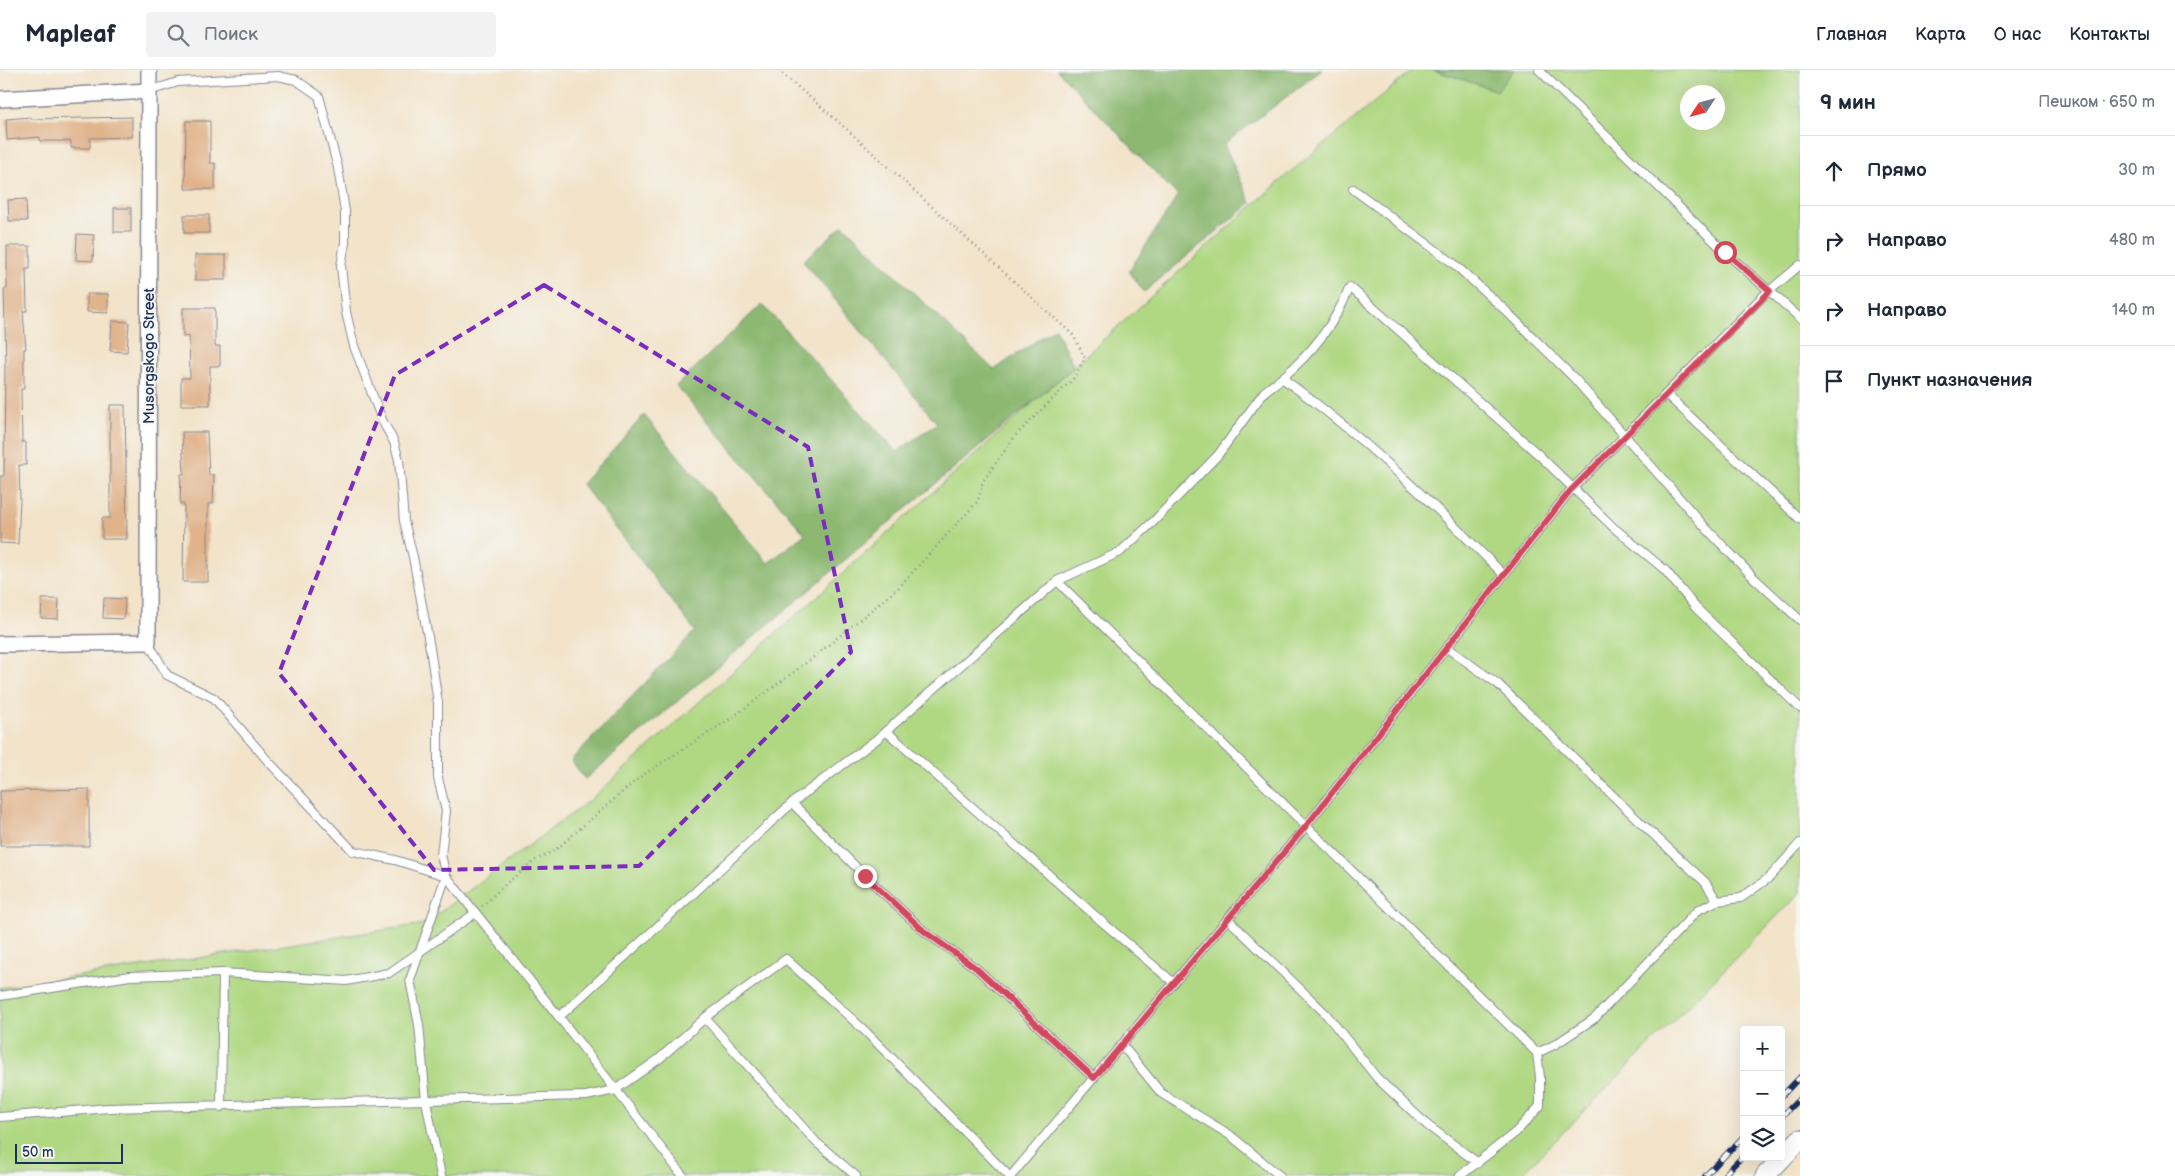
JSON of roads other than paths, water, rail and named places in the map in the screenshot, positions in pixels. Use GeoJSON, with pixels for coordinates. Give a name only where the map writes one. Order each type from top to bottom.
{"type":"FeatureCollection","features":[{"type":"Feature","properties":{"kind":"street","name":"Musorgskogo Street"},"geometry":{"type":"LineString","coordinates":[[148,642],[149,70]]}},
{"type":"Feature","properties":{"kind":"street"},"geometry":{"type":"LineString","coordinates":[[0,99],[149,92]]}},
{"type":"Feature","properties":{"kind":"street"},"geometry":{"type":"LineString","coordinates":[[0,644],[148,642]]}},
{"type":"Feature","properties":{"kind":"street"},"geometry":{"type":"LineString","coordinates":[[1764,1176],[1800,1139]]}},
{"type":"Feature","properties":{"kind":"lane"},"geometry":{"type":"LineString","coordinates":[[1539,70],[1725,252],[1800,318]]}},
{"type":"Feature","properties":{"kind":"lane"},"geometry":{"type":"LineString","coordinates":[[149,92],[178,82],[278,76],[296,80],[319,96],[338,168],[346,211],[345,243],[341,266],[346,312],[354,346],[382,420],[394,442],[399,460],[404,520],[430,648],[438,703],[438,778],[446,811],[441,855],[446,876],[474,914],[559,1017],[683,1176]]}},
{"type":"Feature","properties":{"kind":"lane"},"geometry":{"type":"LineString","coordinates":[[1353,189],[1453,263],[1483,290],[1574,378],[1703,525],[1754,578],[1800,620]]}},
{"type":"Feature","properties":{"kind":"lane"},"geometry":{"type":"LineString","coordinates":[[0,1117],[109,1108],[221,1107],[586,1096],[615,1090],[659,1059],[705,1018],[786,959],[864,1030],[1010,1176],[1306,826],[1573,488],[1770,291],[1800,265]]}},
{"type":"Feature","properties":{"kind":"lane"},"geometry":{"type":"LineString","coordinates":[[559,1017],[792,803],[886,731],[1057,580],[1120,552],[1218,455],[1264,392],[1310,353],[1343,305],[1350,287],[1540,456],[1613,527],[1665,570],[1696,608],[1800,708]]}},
{"type":"Feature","properties":{"kind":"lane"},"geometry":{"type":"LineString","coordinates":[[1282,378],[1313,401],[1426,497],[1504,575]]}},
{"type":"Feature","properties":{"kind":"lane"},"geometry":{"type":"LineString","coordinates":[[1666,394],[1800,519]]}},
{"type":"Feature","properties":{"kind":"lane"},"geometry":{"type":"LineString","coordinates":[[1057,580],[1537,1053],[1540,1077],[1540,1106],[1516,1132],[1460,1176]]}},
{"type":"Feature","properties":{"kind":"lane"},"geometry":{"type":"LineString","coordinates":[[148,642],[167,675],[214,698],[268,761],[353,852],[395,860],[446,876]]}},
{"type":"Feature","properties":{"kind":"lane"},"geometry":{"type":"LineString","coordinates":[[1446,648],[1498,684],[1642,824],[1705,882],[1717,901]]}},
{"type":"Feature","properties":{"kind":"lane"},"geometry":{"type":"LineString","coordinates":[[886,731],[1174,983]]}},
{"type":"Feature","properties":{"kind":"lane"},"geometry":{"type":"LineString","coordinates":[[792,803],[865,876],[925,932],[976,968],[1094,1078]]}},
{"type":"Feature","properties":{"kind":"lane"},"geometry":{"type":"LineString","coordinates":[[1537,1053],[1556,1044],[1595,1018],[1698,910],[1717,901],[1741,898],[1770,877],[1800,843]]}},
{"type":"Feature","properties":{"kind":"lane"},"geometry":{"type":"LineString","coordinates":[[441,1176],[426,1101],[419,1024],[410,980],[446,876]]}},
{"type":"Feature","properties":{"kind":"lane"},"geometry":{"type":"LineString","coordinates":[[0,996],[130,976],[223,973],[346,981],[389,973],[474,914]]}},
{"type":"Feature","properties":{"kind":"lane"},"geometry":{"type":"LineString","coordinates":[[1228,919],[1326,1014],[1377,1078],[1427,1125],[1478,1163]]}},
{"type":"Feature","properties":{"kind":"lane"},"geometry":{"type":"LineString","coordinates":[[221,1107],[223,973]]}},
{"type":"Feature","properties":{"kind":"lane"},"geometry":{"type":"LineString","coordinates":[[705,1018],[816,1142],[856,1176]]}},
{"type":"Feature","properties":{"kind":"lane"},"geometry":{"type":"LineString","coordinates":[[1122,1045],[1161,1094],[1230,1135],[1280,1176]]}},
{"type":"Feature","properties":{"kind":"railway"},"geometry":{"type":"LineString","coordinates":[[1785,1093],[1800,1077]]}},
{"type":"Feature","properties":{"kind":"railway"},"geometry":{"type":"LineString","coordinates":[[1782,1116],[1800,1098]]}},
{"type":"Feature","properties":{"kind":"railway"},"geometry":{"type":"LineString","coordinates":[[1705,1176],[1740,1140]]}},
{"type":"Feature","properties":{"kind":"railway"},"geometry":{"type":"LineString","coordinates":[[1723,1176],[1740,1159]]}}]}
